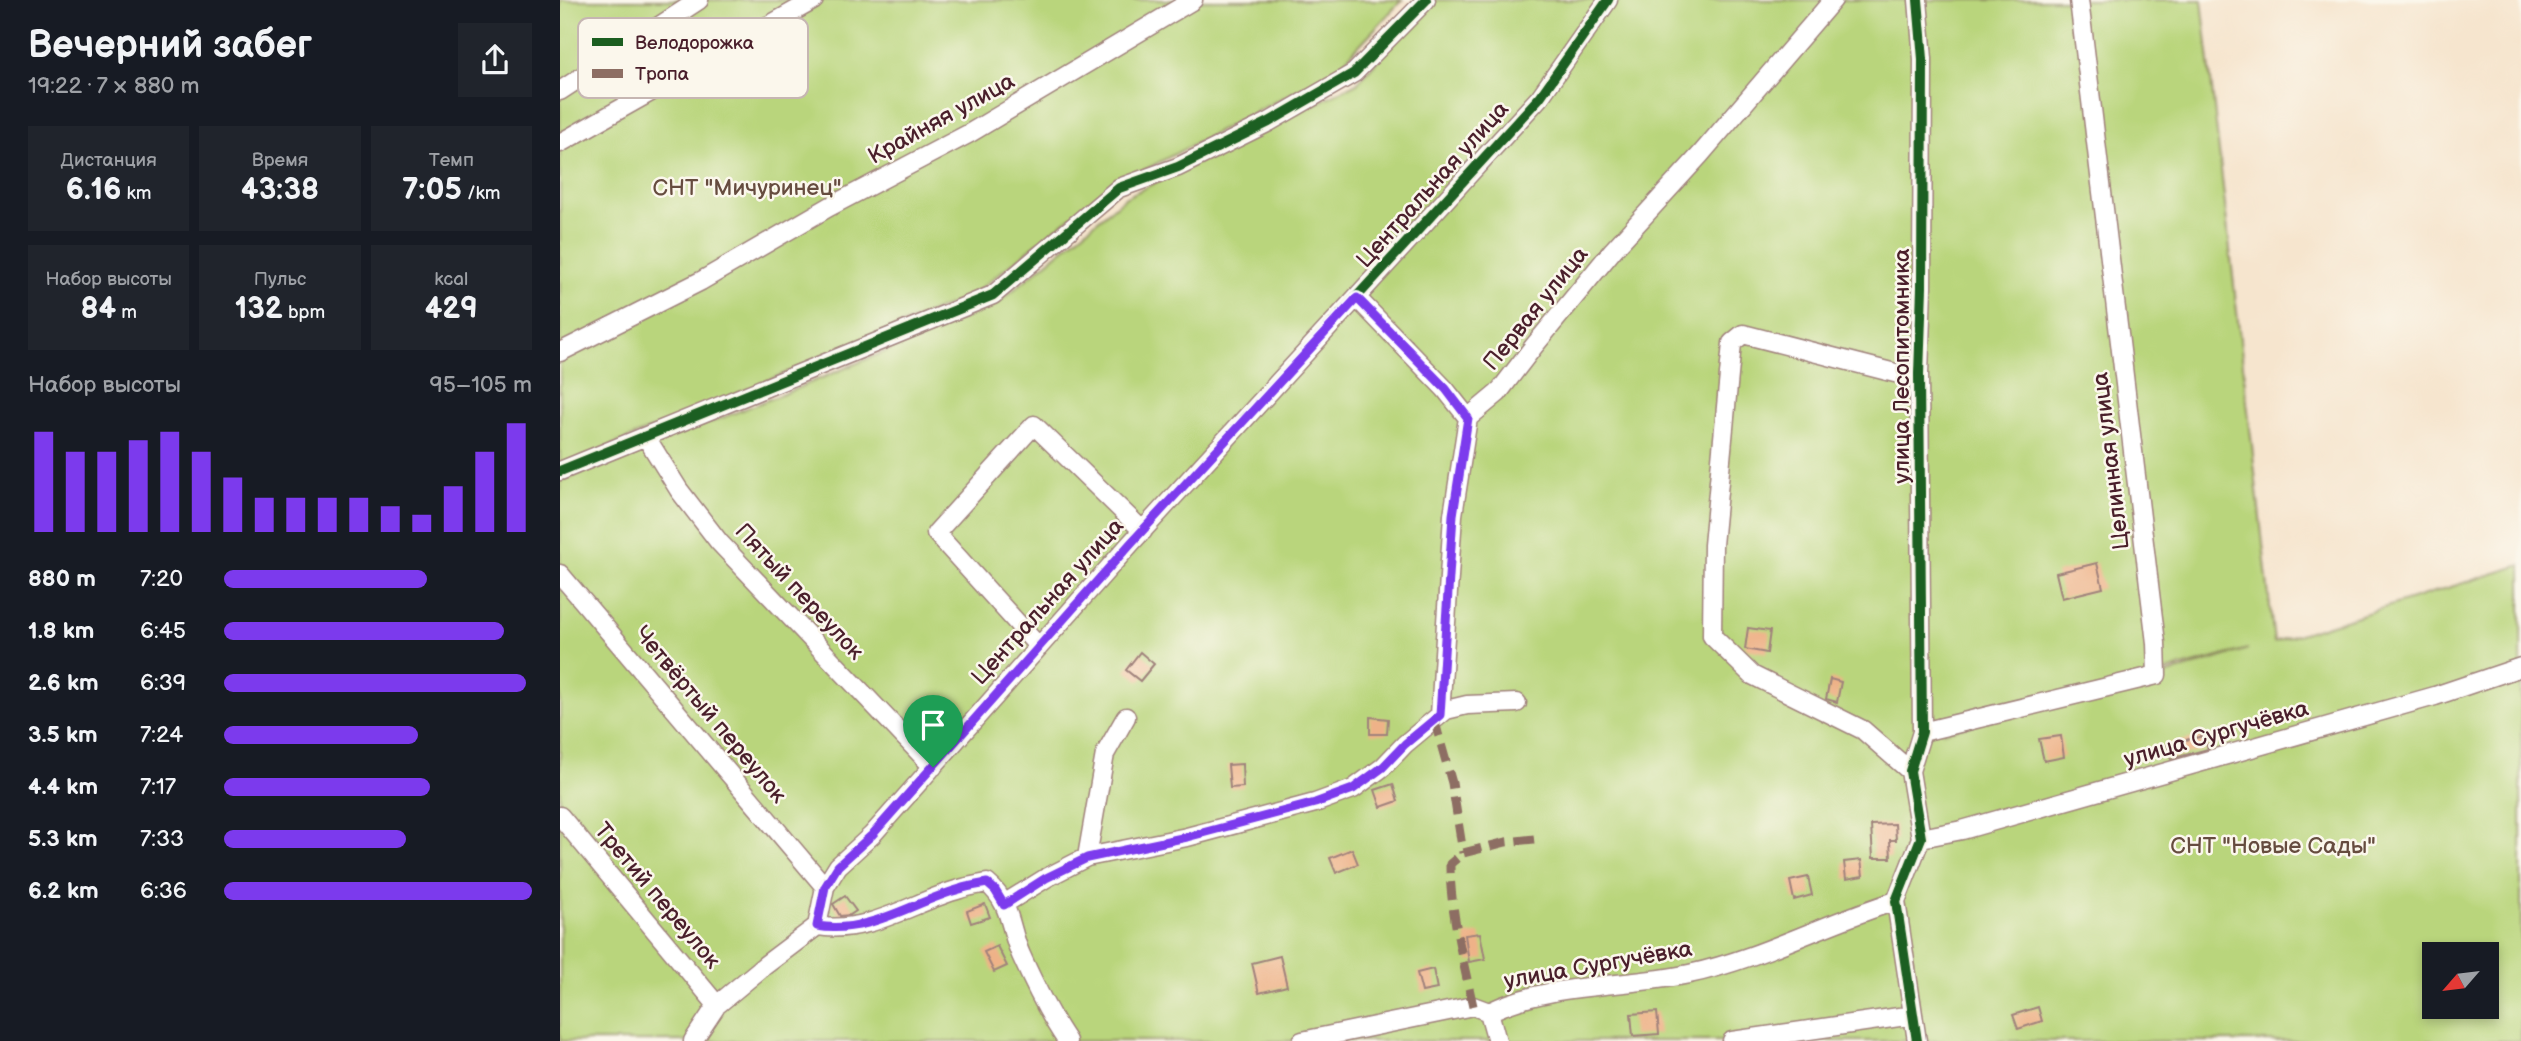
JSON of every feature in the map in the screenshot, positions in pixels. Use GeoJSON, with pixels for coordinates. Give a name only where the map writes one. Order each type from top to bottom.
{"type":"FeatureCollection","features":[{"type":"Feature","properties":{"kind":"street"},"geometry":{"type":"LineString","coordinates":[[671,18],[699,0]]}},
{"type":"Feature","properties":{"kind":"street"},"geometry":{"type":"LineString","coordinates":[[782,18],[814,0]]}},
{"type":"Feature","properties":{"kind":"street","name":"Крайняя улица"},"geometry":{"type":"LineString","coordinates":[[560,352],[701,281],[829,207],[971,133],[1193,0]]}},
{"type":"Feature","properties":{"kind":"street"},"geometry":{"type":"LineString","coordinates":[[560,471],[993,295],[1119,188],[1178,167],[1269,122],[1354,73],[1426,0]]}},
{"type":"Feature","properties":{"kind":"street","name":"Центральная улица"},"geometry":{"type":"LineString","coordinates":[[817,926],[825,887],[838,866],[872,835],[1143,531],[1540,97],[1608,0]]}},
{"type":"Feature","properties":{"kind":"street","name":"Первая улица"},"geometry":{"type":"LineString","coordinates":[[1468,418],[1498,393],[1613,250],[1700,155],[1833,0]]}},
{"type":"Feature","properties":{"kind":"street","name":"улица Лесопитомника"},"geometry":{"type":"LineString","coordinates":[[1918,0],[1923,59],[1919,374],[1922,732]]}},
{"type":"Feature","properties":{"kind":"street","name":"Целинная улица"},"geometry":{"type":"LineString","coordinates":[[1922,732],[2157,676],[2155,629],[2079,0]]}},
{"type":"Feature","properties":{"kind":"street"},"geometry":{"type":"LineString","coordinates":[[560,90],[578,78]]}},
{"type":"Feature","properties":{"kind":"street"},"geometry":{"type":"LineString","coordinates":[[560,143],[640,98]]}},
{"type":"Feature","properties":{"kind":"street"},"geometry":{"type":"LineString","coordinates":[[1357,298],[1446,389],[1468,418],[1453,515],[1440,715]]}},
{"type":"Feature","properties":{"kind":"street"},"geometry":{"type":"LineString","coordinates":[[1910,771],[1863,730],[1752,674],[1712,636],[1713,545],[1732,343],[1742,334],[1895,373],[1919,374]]}},
{"type":"Feature","properties":{"kind":"street"},"geometry":{"type":"LineString","coordinates":[[1039,647],[936,533],[1034,425],[1143,531]]}},
{"type":"Feature","properties":{"kind":"street","name":"Пятый переулок"},"geometry":{"type":"LineString","coordinates":[[646,437],[678,490],[719,542],[933,767]]}},
{"type":"Feature","properties":{"kind":"street","name":"Четвёртый переулок"},"geometry":{"type":"LineString","coordinates":[[560,574],[825,887]]}},
{"type":"Feature","properties":{"kind":"street","name":"улица Сургучёвка"},"geometry":{"type":"LineString","coordinates":[[1921,838],[1962,830],[2435,696],[2521,667]]}},
{"type":"Feature","properties":{"kind":"street"},"geometry":{"type":"LineString","coordinates":[[1004,905],[1046,878],[1087,858],[1187,837],[1315,803],[1353,789],[1383,767],[1405,744],[1446,710],[1467,705],[1517,703]]}},
{"type":"Feature","properties":{"kind":"street"},"geometry":{"type":"LineString","coordinates":[[1087,858],[1105,754],[1126,717]]}},
{"type":"Feature","properties":{"kind":"street"},"geometry":{"type":"LineString","coordinates":[[1917,1041],[1896,901],[1921,838],[1910,771],[1922,732]]}},
{"type":"Feature","properties":{"kind":"street","name":"Третий переулок"},"geometry":{"type":"LineString","coordinates":[[560,816],[717,1006]]}},
{"type":"Feature","properties":{"kind":"street"},"geometry":{"type":"LineString","coordinates":[[694,1041],[717,1006],[817,926],[834,929],[860,925],[958,889],[987,883],[995,890],[1010,915],[1020,952],[1056,1026],[1067,1041]]}},
{"type":"Feature","properties":{"kind":"street","name":"улица Сургучёвка"},"geometry":{"type":"LineString","coordinates":[[1302,1041],[1473,1006],[1489,1012],[1514,1000],[1699,971],[1896,901]]}},
{"type":"Feature","properties":{"kind":"street"},"geometry":{"type":"LineString","coordinates":[[1489,1012],[1497,1041]]}},
{"type":"Feature","properties":{"kind":"street"},"geometry":{"type":"LineString","coordinates":[[1732,1041],[1913,1015]]}},
{"type":"Feature","properties":{"kind":"green space","name":"СНТ \"Мичуринец\""},"geometry":{"type":"Polygon","coordinates":[[[560,0],[1402,0],[1336,70],[1102,192],[971,296],[560,467],[560,0]]]}},
{"type":"Feature","properties":{"kind":"green space","name":"СНТ \"Новые Сады\""},"geometry":{"type":"Polygon","coordinates":[[[1432,0],[2202,0],[2274,642],[2521,565],[2521,1041],[1925,1041],[1900,910],[1916,1041],[560,1041],[560,481],[788,392],[994,306],[1126,197],[1357,83],[1432,0]],[[2248,649],[1942,732],[2152,679],[2248,649]]]}},
{"type":"Feature","properties":{"kind":"building"},"geometry":{"type":"Polygon","coordinates":[[[2097,563],[2103,588],[2062,598],[2056,573],[2097,563]]]}},
{"type":"Feature","properties":{"kind":"building"},"geometry":{"type":"Polygon","coordinates":[[[1748,628],[1770,631],[1767,653],[1745,649],[1748,628]]]}},
{"type":"Feature","properties":{"kind":"building"},"geometry":{"type":"Polygon","coordinates":[[[1140,652],[1154,664],[1140,681],[1126,670],[1140,652]]]}},
{"type":"Feature","properties":{"kind":"building"},"geometry":{"type":"Polygon","coordinates":[[[1830,679],[1841,682],[1837,702],[1826,699],[1830,679]]]}},
{"type":"Feature","properties":{"kind":"building"},"geometry":{"type":"Polygon","coordinates":[[[1370,717],[1388,719],[1387,734],[1370,734],[1370,717]]]}},
{"type":"Feature","properties":{"kind":"building"},"geometry":{"type":"Polygon","coordinates":[[[2061,736],[2064,757],[2044,761],[2039,739],[2061,736]]]}},
{"type":"Feature","properties":{"kind":"building"},"geometry":{"type":"Polygon","coordinates":[[[2204,736],[2208,749],[2171,759],[2167,744],[2204,736]]]}},
{"type":"Feature","properties":{"kind":"building"},"geometry":{"type":"Polygon","coordinates":[[[1242,764],[1243,787],[1230,788],[1228,765],[1242,764]]]}},
{"type":"Feature","properties":{"kind":"building"},"geometry":{"type":"Polygon","coordinates":[[[1393,784],[1398,801],[1381,807],[1375,790],[1393,784]]]}},
{"type":"Feature","properties":{"kind":"building"},"geometry":{"type":"Polygon","coordinates":[[[1895,824],[1896,840],[1890,840],[1891,858],[1873,858],[1871,825],[1895,824]]]}},
{"type":"Feature","properties":{"kind":"building"},"geometry":{"type":"Polygon","coordinates":[[[1352,849],[1358,864],[1336,873],[1330,858],[1352,849]]]}},
{"type":"Feature","properties":{"kind":"building"},"geometry":{"type":"Polygon","coordinates":[[[1861,860],[1863,876],[1846,879],[1844,862],[1861,860]]]}},
{"type":"Feature","properties":{"kind":"building"},"geometry":{"type":"Polygon","coordinates":[[[1808,877],[1812,895],[1794,900],[1790,881],[1808,877]]]}},
{"type":"Feature","properties":{"kind":"building"},"geometry":{"type":"Polygon","coordinates":[[[845,896],[856,911],[840,916],[833,904],[845,896]]]}},
{"type":"Feature","properties":{"kind":"building"},"geometry":{"type":"Polygon","coordinates":[[[985,904],[990,917],[971,923],[967,911],[985,904]]]}},
{"type":"Feature","properties":{"kind":"building"},"geometry":{"type":"Polygon","coordinates":[[[1480,933],[1485,959],[1469,962],[1465,935],[1480,933]]]}},
{"type":"Feature","properties":{"kind":"building"},"geometry":{"type":"Polygon","coordinates":[[[997,946],[1007,966],[994,972],[984,952],[997,946]]]}},
{"type":"Feature","properties":{"kind":"building"},"geometry":{"type":"Polygon","coordinates":[[[1280,956],[1287,986],[1259,993],[1252,963],[1280,956]]]}},
{"type":"Feature","properties":{"kind":"building"},"geometry":{"type":"Polygon","coordinates":[[[1433,969],[1437,989],[1422,992],[1417,973],[1433,969]]]}},
{"type":"Feature","properties":{"kind":"building"},"geometry":{"type":"Polygon","coordinates":[[[2038,1007],[2042,1021],[2018,1029],[2013,1015],[2038,1007]]]}},
{"type":"Feature","properties":{"kind":"building"},"geometry":{"type":"Polygon","coordinates":[[[1657,1012],[1659,1034],[1633,1036],[1631,1014],[1657,1012]]]}},
{"type":"Feature","properties":{"kind":"marked path"},"geometry":{"type":"LineString","coordinates":[[1434,719],[1452,783],[1463,853]]}},
{"type":"Feature","properties":{"kind":"marked path"},"geometry":{"type":"LineString","coordinates":[[1473,1006],[1455,917],[1450,864],[1463,853],[1506,842],[1534,839]]}},
{"type":"Feature","properties":{"kind":"cycle path"},"geometry":{"type":"LineString","coordinates":[[560,471],[993,295],[1119,188],[1178,167],[1269,122],[1354,73],[1426,0]]}},
{"type":"Feature","properties":{"kind":"cycle path"},"geometry":{"type":"LineString","coordinates":[[817,926],[825,887],[838,866],[872,835],[1131,543],[1540,97],[1608,0]]}},
{"type":"Feature","properties":{"kind":"cycle path"},"geometry":{"type":"LineString","coordinates":[[1917,1041],[1896,901],[1921,838],[1910,771],[1922,732],[1919,374],[1923,59],[1918,0]]}},
{"type":"Feature","properties":{"kind":"route"},"geometry":{"type":"LineString","coordinates":[[1357,298],[1446,389],[1468,418],[1453,515],[1440,715],[1405,744],[1383,767],[1353,789],[1315,803],[1187,837],[1087,858],[1046,878],[1004,905],[987,883],[958,889],[860,925],[834,929],[817,926],[825,887],[838,866],[872,835],[933,767],[1131,543],[1357,298]]}}]}
